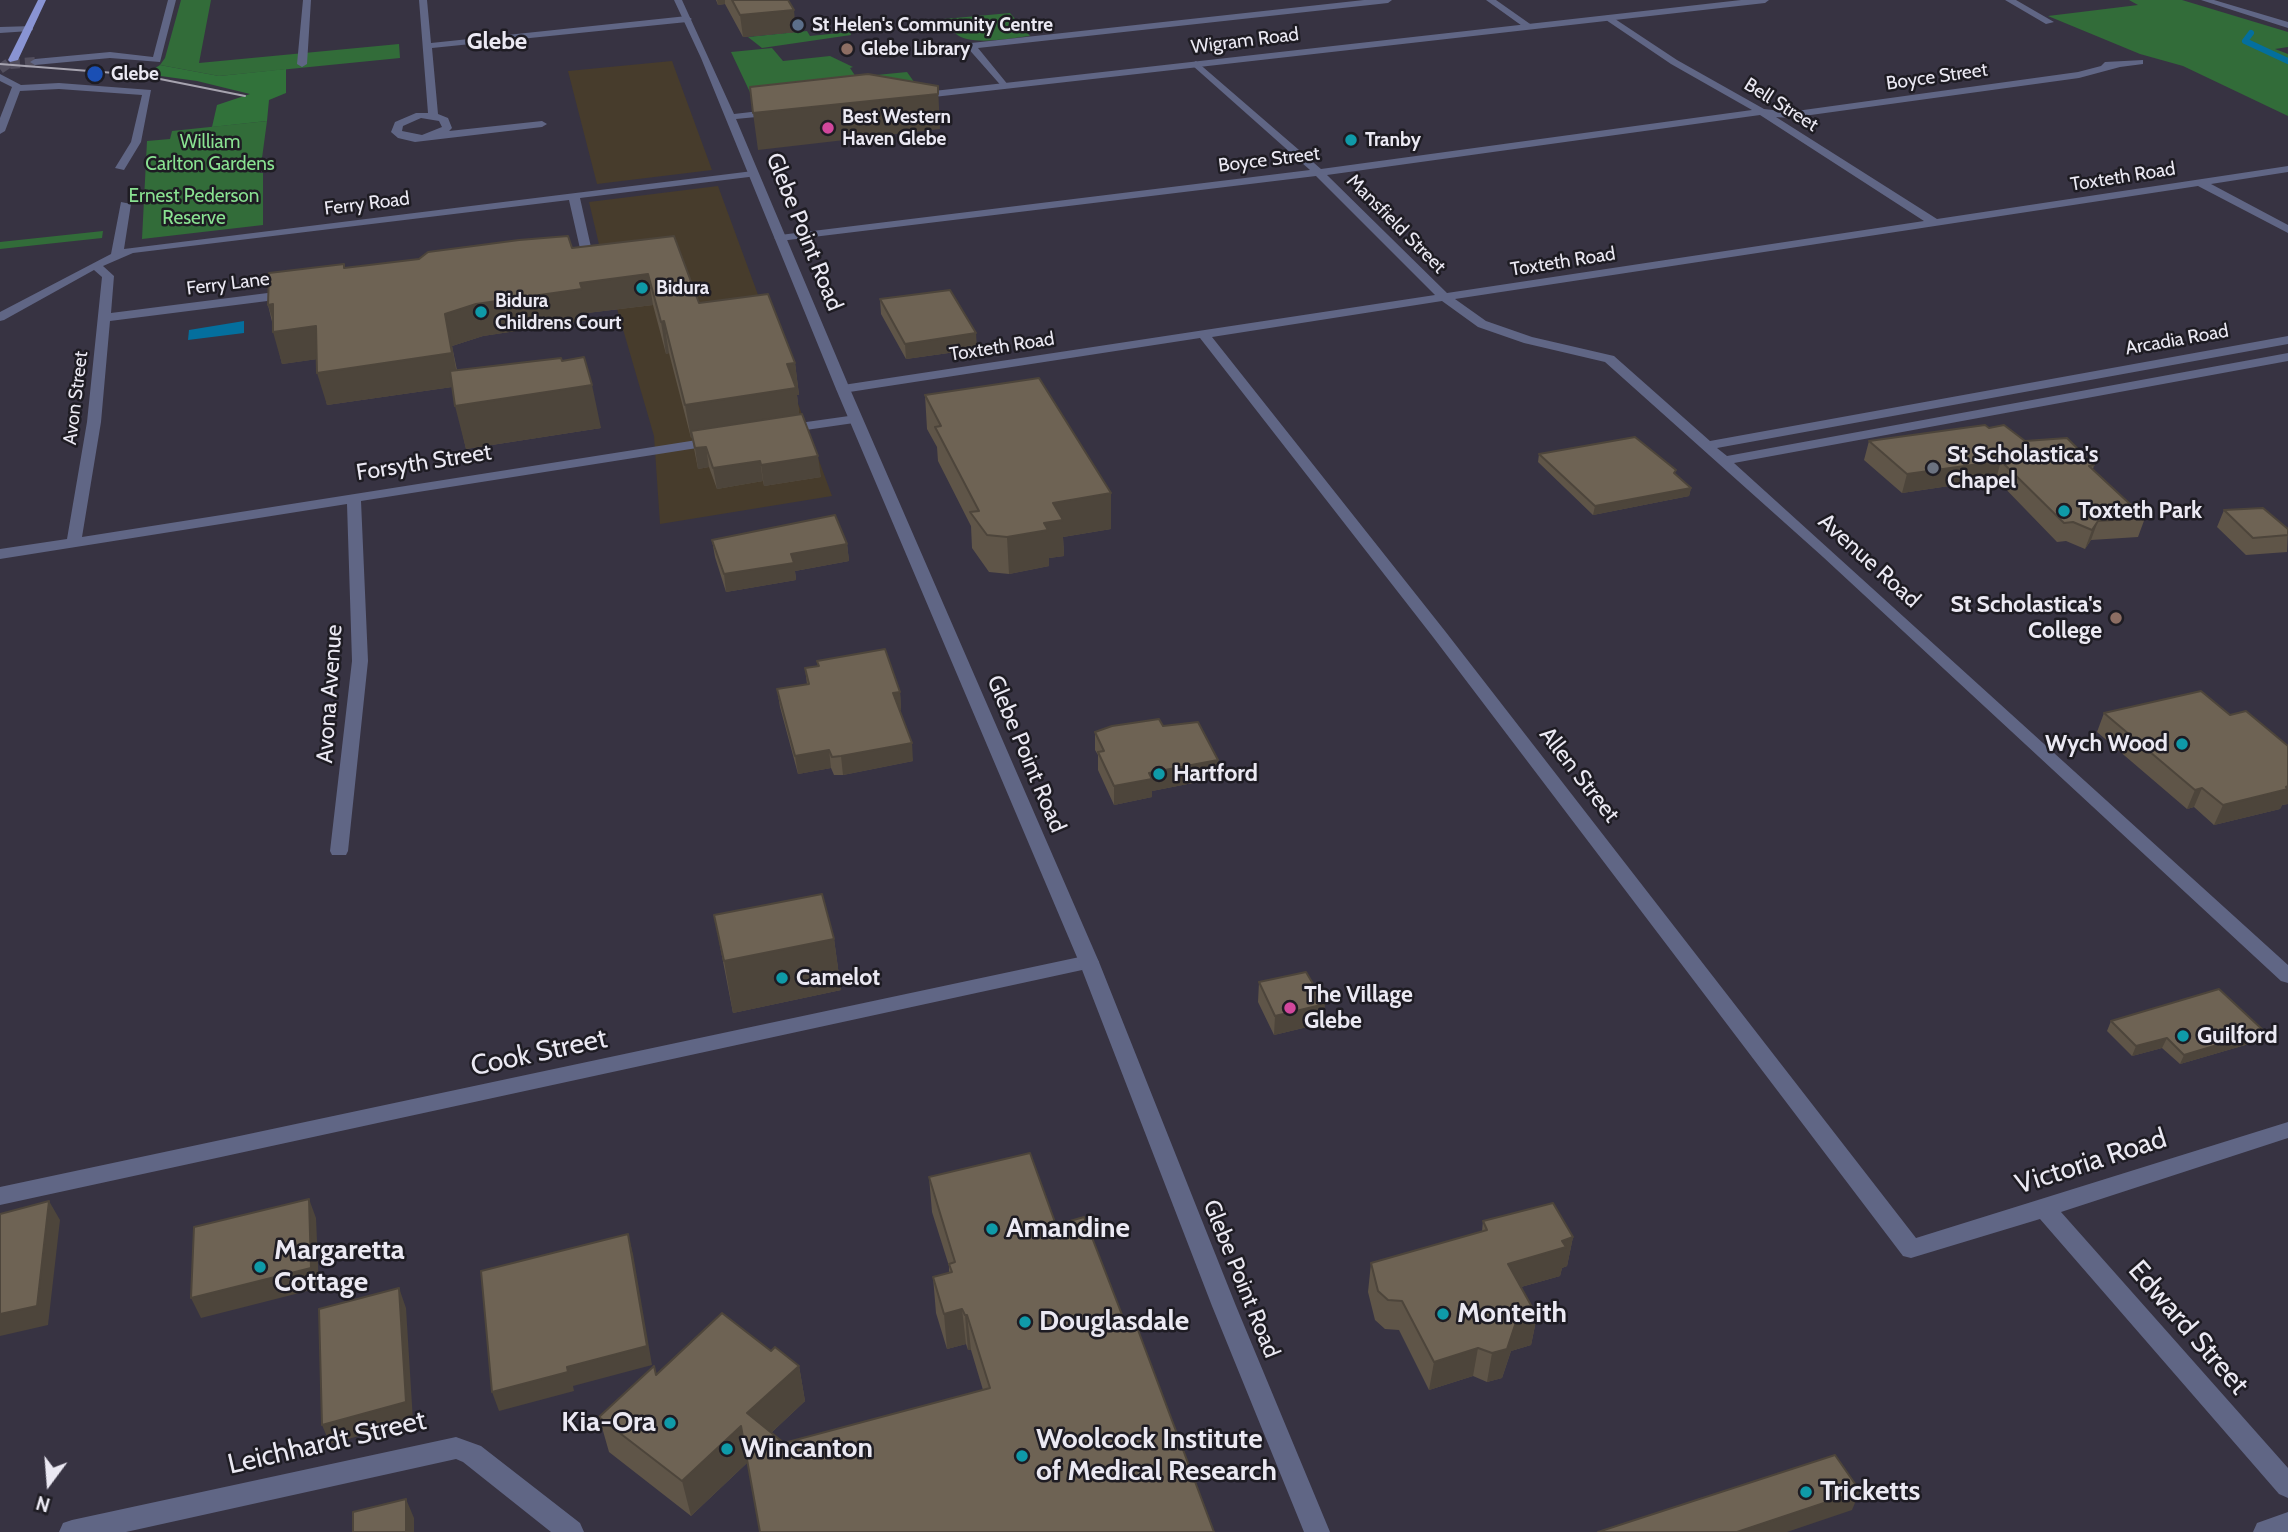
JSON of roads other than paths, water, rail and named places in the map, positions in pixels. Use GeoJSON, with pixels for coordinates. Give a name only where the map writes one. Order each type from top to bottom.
{"type":"FeatureCollection","features":[{"type":"Feature","properties":{"kind":"main road"},"geometry":{"type":"LineString","coordinates":[[13,60],[43,0]]}},
{"type":"Feature","properties":{"kind":"street"},"geometry":{"type":"LineString","coordinates":[[35,62],[110,55],[157,60],[172,0]]}},
{"type":"Feature","properties":{"kind":"street"},"geometry":{"type":"LineString","coordinates":[[302,64],[307,0]]}},
{"type":"Feature","properties":{"kind":"street"},"geometry":{"type":"LineString","coordinates":[[423,0],[433,115]]}},
{"type":"Feature","properties":{"kind":"street","name":"Glebe Point Road"},"geometry":{"type":"LineString","coordinates":[[678,0],[1089,962],[1224,1306],[1317,1532]]}},
{"type":"Feature","properties":{"kind":"street"},"geometry":{"type":"LineString","coordinates":[[1004,86],[971,46],[1388,0]]}},
{"type":"Feature","properties":{"kind":"street"},"geometry":{"type":"LineString","coordinates":[[1490,0],[1528,26]]}},
{"type":"Feature","properties":{"kind":"street","name":"Wigram Road"},"geometry":{"type":"LineString","coordinates":[[910,97],[1765,0]]}},
{"type":"Feature","properties":{"kind":"street"},"geometry":{"type":"LineString","coordinates":[[2009,0],[2049,22]]}},
{"type":"Feature","properties":{"kind":"street"},"geometry":{"type":"LineString","coordinates":[[2205,0],[2288,25]]}},
{"type":"Feature","properties":{"kind":"street"},"geometry":{"type":"LineString","coordinates":[[2226,0],[2288,19]]}},
{"type":"Feature","properties":{"kind":"street","name":"Bell Street"},"geometry":{"type":"LineString","coordinates":[[1609,18],[1681,66],[1762,112],[1935,223]]}},
{"type":"Feature","properties":{"kind":"street"},"geometry":{"type":"LineString","coordinates":[[427,46],[687,19]]}},
{"type":"Feature","properties":{"kind":"street"},"geometry":{"type":"LineString","coordinates":[[0,30],[30,28]]}},
{"type":"Feature","properties":{"kind":"street","name":"Boyce Street"},"geometry":{"type":"LineString","coordinates":[[779,238],[1318,172],[1762,112],[1789,115],[2079,75],[2140,62]]}},
{"type":"Feature","properties":{"kind":"street","name":"Mansfield Street"},"geometry":{"type":"LineString","coordinates":[[1196,64],[1318,172],[1445,298]]}},
{"type":"Feature","properties":{"kind":"street"},"geometry":{"type":"LineString","coordinates":[[0,77],[13,82],[16,88],[0,131]]}},
{"type":"Feature","properties":{"kind":"street"},"geometry":{"type":"LineString","coordinates":[[16,88],[59,86],[148,92],[136,142],[120,168]]}},
{"type":"Feature","properties":{"kind":"street"},"geometry":{"type":"LineString","coordinates":[[730,117],[795,110]]}},
{"type":"Feature","properties":{"kind":"street"},"geometry":{"type":"LineString","coordinates":[[433,136],[448,125],[443,118],[433,115],[408,118],[395,130],[405,138],[433,136],[542,124]]}},
{"type":"Feature","properties":{"kind":"street","name":"Toxteth Road"},"geometry":{"type":"LineString","coordinates":[[843,389],[2288,169]]}},
{"type":"Feature","properties":{"kind":"street","name":"Ferry Road"},"geometry":{"type":"LineString","coordinates":[[0,317],[117,255],[154,247],[753,174]]}},
{"type":"Feature","properties":{"kind":"street"},"geometry":{"type":"LineString","coordinates":[[2201,183],[2288,230]]}},
{"type":"Feature","properties":{"kind":"street"},"geometry":{"type":"LineString","coordinates":[[559,260],[587,256],[574,195]]}},
{"type":"Feature","properties":{"kind":"street"},"geometry":{"type":"LineString","coordinates":[[117,255],[125,204]]}},
{"type":"Feature","properties":{"kind":"street","name":"Avon Street"},"geometry":{"type":"LineString","coordinates":[[74,541],[94,422],[108,276],[95,265]]}},
{"type":"Feature","properties":{"kind":"street","name":"Ferry Lane"},"geometry":{"type":"LineString","coordinates":[[104,318],[311,291]]}},
{"type":"Feature","properties":{"kind":"street","name":"Avenue Road"},"geometry":{"type":"LineString","coordinates":[[1445,298],[1482,324],[1528,340],[1609,359],[2288,976]]}},
{"type":"Feature","properties":{"kind":"street","name":"Allen Street"},"geometry":{"type":"LineString","coordinates":[[1203,334],[1447,645],[1911,1249]]}},
{"type":"Feature","properties":{"kind":"street","name":"Arcadia Road"},"geometry":{"type":"LineString","coordinates":[[1706,446],[2288,340]]}},
{"type":"Feature","properties":{"kind":"street","name":"Arcadia Road"},"geometry":{"type":"LineString","coordinates":[[1724,461],[2288,358]]}},
{"type":"Feature","properties":{"kind":"street"},"geometry":{"type":"LineString","coordinates":[[2073,379],[2095,393]]}},
{"type":"Feature","properties":{"kind":"street"},"geometry":{"type":"LineString","coordinates":[[1914,408],[1934,422]]}},
{"type":"Feature","properties":{"kind":"street"},"geometry":{"type":"LineString","coordinates":[[765,433],[856,419]]}},
{"type":"Feature","properties":{"kind":"street","name":"Forsyth Street"},"geometry":{"type":"LineString","coordinates":[[0,554],[724,439]]}},
{"type":"Feature","properties":{"kind":"street","name":"Avona Avenue"},"geometry":{"type":"LineString","coordinates":[[339,851],[360,661],[354,498]]}},
{"type":"Feature","properties":{"kind":"street","name":"Cook Street"},"geometry":{"type":"LineString","coordinates":[[0,1196],[1089,962]]}},
{"type":"Feature","properties":{"kind":"street","name":"Victoria Road"},"geometry":{"type":"LineString","coordinates":[[1911,1249],[2288,1130]]}},
{"type":"Feature","properties":{"kind":"street","name":"Edward Street"},"geometry":{"type":"LineString","coordinates":[[2044,1209],[2288,1486]]}},
{"type":"Feature","properties":{"kind":"street","name":"Leichhardt Street"},"geometry":{"type":"LineString","coordinates":[[72,1532],[456,1448],[472,1454],[572,1532]]}},
{"type":"Feature","properties":{"kind":"street"},"geometry":{"type":"LineString","coordinates":[[2266,1532],[2288,1524]]}},
{"type":"Feature","properties":{"kind":"water"},"geometry":{"type":"Polygon","coordinates":[[[244,321],[244,333],[188,340],[189,330],[244,321]]]}},
{"type":"Feature","properties":{"kind":"waterway"},"geometry":{"type":"LineString","coordinates":[[2251,33],[2245,41],[2288,61]]}},
{"type":"Feature","properties":{"kind":"tunnel"},"geometry":{"type":"LineString","coordinates":[[0,69],[13,60]]}},
{"type":"Feature","properties":{"kind":"tunnel"},"geometry":{"type":"LineString","coordinates":[[10,64],[35,62]]}},
{"type":"Feature","properties":{"kind":"tram line"},"geometry":{"type":"LineString","coordinates":[[0,64],[140,75],[245,96]]}},
{"type":"Feature","properties":{"kind":"place","name":"St Helen's Community Centre"},"geometry":{"type":"Point","coordinates":[798,25]}},
{"type":"Feature","properties":{"kind":"place","name":"Glebe Library"},"geometry":{"type":"Point","coordinates":[847,49]}},
{"type":"Feature","properties":{"kind":"place","name":"Glebe"},"geometry":{"type":"Point","coordinates":[95,74]}},
{"type":"Feature","properties":{"kind":"place","name":"Best Western Haven Glebe"},"geometry":{"type":"Point","coordinates":[828,128]}},
{"type":"Feature","properties":{"kind":"place","name":"Tranby"},"geometry":{"type":"Point","coordinates":[1351,140]}},
{"type":"Feature","properties":{"kind":"place","name":"Bidura"},"geometry":{"type":"Point","coordinates":[642,288]}},
{"type":"Feature","properties":{"kind":"place","name":"Bidura Childrens Court"},"geometry":{"type":"Point","coordinates":[481,312]}},
{"type":"Feature","properties":{"kind":"place","name":"St Scholastica's Chapel"},"geometry":{"type":"Point","coordinates":[1933,468]}},
{"type":"Feature","properties":{"kind":"place","name":"Toxteth Park"},"geometry":{"type":"Point","coordinates":[2064,511]}},
{"type":"Feature","properties":{"kind":"place","name":"St Scholastica's College"},"geometry":{"type":"Point","coordinates":[2116,618]}},
{"type":"Feature","properties":{"kind":"place","name":"Wych Wood"},"geometry":{"type":"Point","coordinates":[2182,744]}},
{"type":"Feature","properties":{"kind":"place","name":"Hartford"},"geometry":{"type":"Point","coordinates":[1159,774]}},
{"type":"Feature","properties":{"kind":"place","name":"Camelot"},"geometry":{"type":"Point","coordinates":[782,978]}},
{"type":"Feature","properties":{"kind":"place","name":"The Village Glebe"},"geometry":{"type":"Point","coordinates":[1290,1008]}},
{"type":"Feature","properties":{"kind":"place","name":"Guilford"},"geometry":{"type":"Point","coordinates":[2183,1036]}},
{"type":"Feature","properties":{"kind":"place","name":"Amandine"},"geometry":{"type":"Point","coordinates":[992,1229]}},
{"type":"Feature","properties":{"kind":"place","name":"Margaretta Cottage"},"geometry":{"type":"Point","coordinates":[260,1267]}},
{"type":"Feature","properties":{"kind":"place","name":"Monteith"},"geometry":{"type":"Point","coordinates":[1443,1314]}},
{"type":"Feature","properties":{"kind":"place","name":"Douglasdale"},"geometry":{"type":"Point","coordinates":[1025,1322]}},
{"type":"Feature","properties":{"kind":"place","name":"Kia-Ora"},"geometry":{"type":"Point","coordinates":[670,1423]}},
{"type":"Feature","properties":{"kind":"place","name":"Wincanton"},"geometry":{"type":"Point","coordinates":[727,1449]}},
{"type":"Feature","properties":{"kind":"place","name":"Woolcock Institute of Medical Research"},"geometry":{"type":"Point","coordinates":[1022,1456]}},
{"type":"Feature","properties":{"kind":"place","name":"Tricketts"},"geometry":{"type":"Point","coordinates":[1806,1492]}},
{"type":"Feature","properties":{"kind":"district","name":"Glebe"},"geometry":{"type":"Point","coordinates":[497,42]}},
{"type":"Feature","properties":{"kind":"park label","name":"William Carlton Gardens"},"geometry":{"type":"Point","coordinates":[210,153]}},
{"type":"Feature","properties":{"kind":"park label","name":"Ernest Pederson Reserve"},"geometry":{"type":"Point","coordinates":[194,207]}}]}
